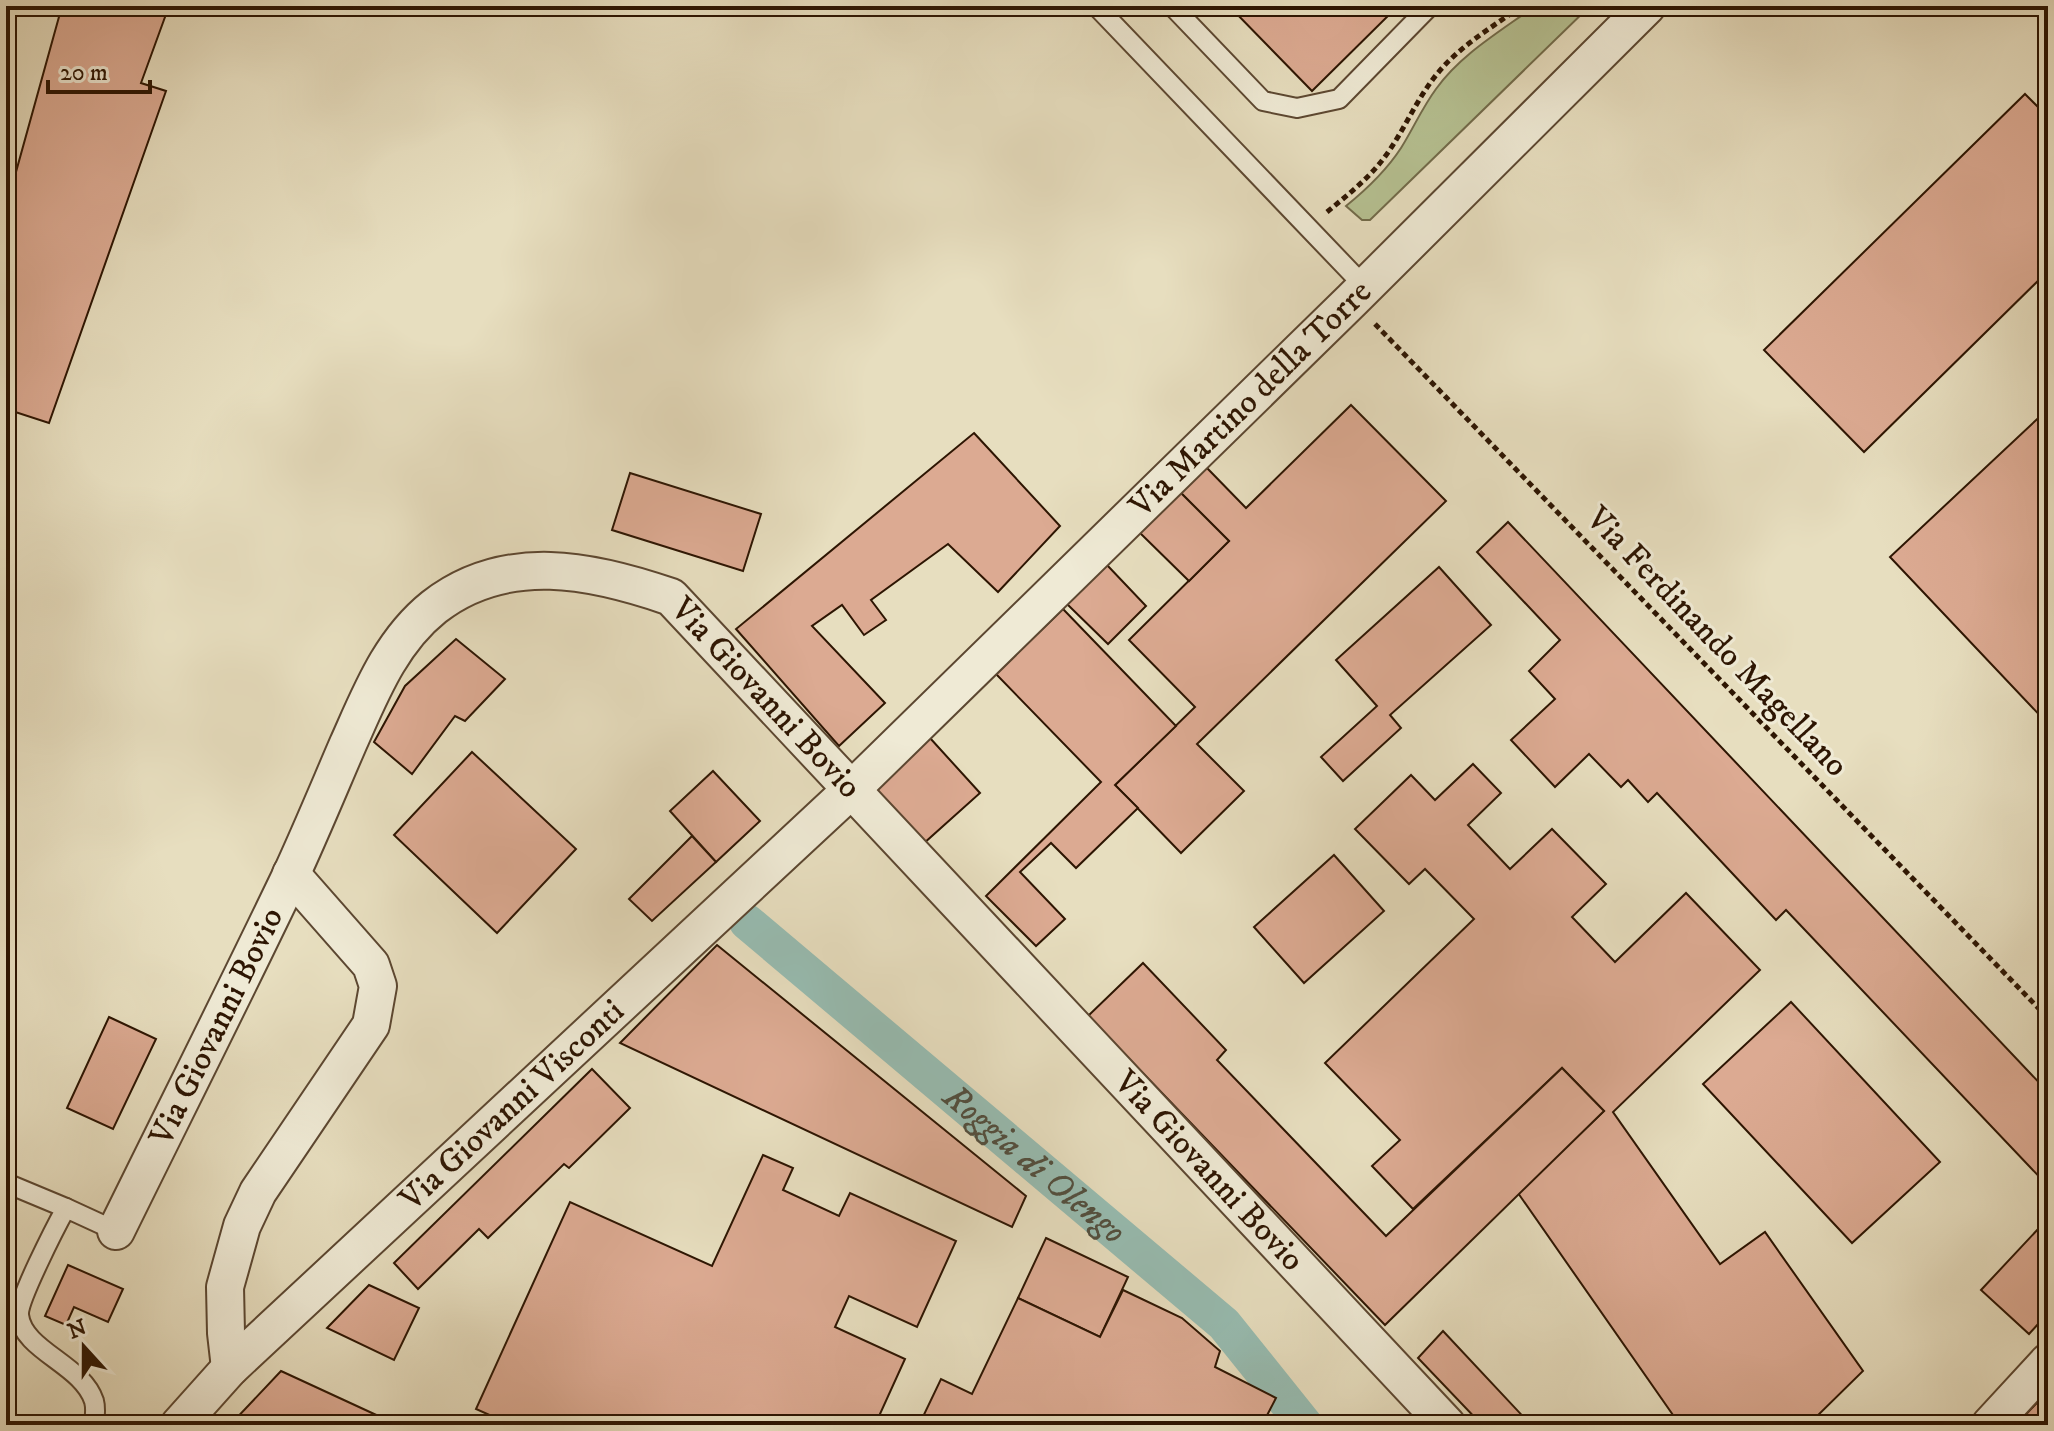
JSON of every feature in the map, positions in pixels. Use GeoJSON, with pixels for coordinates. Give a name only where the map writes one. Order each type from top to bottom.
{"type":"FeatureCollection","features":[{"type":"Feature","properties":{"kind":"street","name":"Via Martino della Torre"},"geometry":{"type":"LineString","coordinates":[[852,789],[1647,6]]}},
{"type":"Feature","properties":{"kind":"street","name":"Via Giovanni Bovio"},"geometry":{"type":"LineString","coordinates":[[116,1231],[291,874],[379,673],[408,634],[434,607],[478,583],[525,571],[573,571],[620,579],[671,597],[1447,1425]]}},
{"type":"Feature","properties":{"kind":"street","name":"Via Giovanni Visconti"},"geometry":{"type":"LineString","coordinates":[[179,1425],[230,1368],[852,789]]}},
{"type":"Feature","properties":{"kind":"street"},"geometry":{"type":"LineString","coordinates":[[230,1368],[225,1287],[242,1226],[258,1192],[371,1025],[377,1002],[378,986],[371,965],[291,874]]}},
{"type":"Feature","properties":{"kind":"street"},"geometry":{"type":"LineString","coordinates":[[1990,1425],[2048,1362]]}},
{"type":"Feature","properties":{"kind":"lane"},"geometry":{"type":"LineString","coordinates":[[1096,6],[1309,228],[1358,294]]}},
{"type":"Feature","properties":{"kind":"lane"},"geometry":{"type":"LineString","coordinates":[[1172,6],[1263,101],[1297,108],[1339,99],[1430,6]]}},
{"type":"Feature","properties":{"kind":"lane"},"geometry":{"type":"LineString","coordinates":[[6,1183],[116,1231]]}},
{"type":"Feature","properties":{"kind":"lane"},"geometry":{"type":"LineString","coordinates":[[66,1208],[45,1247],[19,1313],[25,1332],[86,1382],[95,1403],[94,1425]]}},
{"type":"Feature","properties":{"kind":"path"},"geometry":{"type":"LineString","coordinates":[[1309,228],[1366,180],[1380,164],[1420,97],[1444,66],[1467,45],[1522,6]]}},
{"type":"Feature","properties":{"kind":"path","name":"Via Ferdinando Magellano"},"geometry":{"type":"LineString","coordinates":[[1358,294],[2048,1018]]}},
{"type":"Feature","properties":{"kind":"green space"},"geometry":{"type":"Polygon","coordinates":[[[1535,6],[1590,6],[1370,220],[1362,220],[1346,206],[1376,179],[1395,156],[1446,76],[1482,44],[1535,6]]]}},
{"type":"Feature","properties":{"kind":"building"},"geometry":{"type":"Polygon","coordinates":[[[62,6],[169,6],[141,83],[166,91],[49,423],[6,409],[6,208],[62,6]]]}},
{"type":"Feature","properties":{"kind":"building"},"geometry":{"type":"Polygon","coordinates":[[[1229,6],[1398,6],[1312,91],[1229,6]]]}},
{"type":"Feature","properties":{"kind":"building"},"geometry":{"type":"Polygon","coordinates":[[[2025,94],[2048,117],[2048,271],[1864,452],[1764,350],[2025,94]]]}},
{"type":"Feature","properties":{"kind":"building"},"geometry":{"type":"Polygon","coordinates":[[[1351,405],[1446,501],[1197,744],[1244,791],[1181,853],[1115,785],[1195,707],[1129,640],[1229,541],[1180,492],[1206,467],[1246,508],[1351,405]]]}},
{"type":"Feature","properties":{"kind":"building"},"geometry":{"type":"Polygon","coordinates":[[[2048,409],[2048,724],[1890,557],[2048,409]]]}},
{"type":"Feature","properties":{"kind":"building"},"geometry":{"type":"Polygon","coordinates":[[[974,433],[1060,526],[998,592],[948,544],[871,600],[886,620],[864,635],[842,605],[812,626],[885,703],[839,746],[736,629],[974,433]]]}},
{"type":"Feature","properties":{"kind":"building"},"geometry":{"type":"Polygon","coordinates":[[[630,473],[761,514],[743,571],[612,530],[630,473]]]}},
{"type":"Feature","properties":{"kind":"building"},"geometry":{"type":"Polygon","coordinates":[[[1180,492],[1229,541],[1189,581],[1138,531],[1180,492]]]}},
{"type":"Feature","properties":{"kind":"building"},"geometry":{"type":"Polygon","coordinates":[[[1508,522],[2048,1092],[2048,1186],[1786,910],[1776,920],[1657,793],[1648,802],[1628,780],[1621,787],[1589,754],[1555,787],[1511,740],[1555,699],[1529,671],[1560,640],[1477,552],[1508,522]]]}},
{"type":"Feature","properties":{"kind":"building"},"geometry":{"type":"Polygon","coordinates":[[[1107,565],[1146,606],[1108,644],[1067,604],[1107,565]]]}},
{"type":"Feature","properties":{"kind":"building"},"geometry":{"type":"Polygon","coordinates":[[[1439,567],[1491,625],[1390,715],[1401,728],[1343,781],[1321,757],[1377,706],[1336,660],[1439,567]]]}},
{"type":"Feature","properties":{"kind":"building"},"geometry":{"type":"Polygon","coordinates":[[[1063,609],[1176,726],[1115,785],[1138,808],[1076,868],[1051,843],[1020,872],[1065,919],[1036,946],[986,896],[1101,782],[996,674],[1063,609]]]}},
{"type":"Feature","properties":{"kind":"building"},"geometry":{"type":"Polygon","coordinates":[[[456,639],[505,679],[465,721],[455,716],[412,774],[374,742],[405,686],[456,639]]]}},
{"type":"Feature","properties":{"kind":"building"},"geometry":{"type":"Polygon","coordinates":[[[930,738],[980,793],[923,844],[873,788],[930,738]]]}},
{"type":"Feature","properties":{"kind":"building"},"geometry":{"type":"Polygon","coordinates":[[[472,752],[576,849],[497,933],[394,835],[472,752]]]}},
{"type":"Feature","properties":{"kind":"building"},"geometry":{"type":"Polygon","coordinates":[[[1473,764],[1501,793],[1468,825],[1510,869],[1552,829],[1606,884],[1572,917],[1615,962],[1686,893],[1760,970],[1613,1112],[1720,1264],[1765,1232],[1863,1371],[1808,1425],[1680,1425],[1518,1193],[1604,1111],[1562,1068],[1413,1209],[1372,1166],[1400,1140],[1325,1063],[1474,919],[1425,869],[1409,884],[1355,829],[1411,775],[1435,800],[1473,764]]]}},
{"type":"Feature","properties":{"kind":"building"},"geometry":{"type":"Polygon","coordinates":[[[713,771],[760,821],[716,862],[670,811],[713,771]]]}},
{"type":"Feature","properties":{"kind":"building"},"geometry":{"type":"Polygon","coordinates":[[[692,836],[716,862],[652,921],[629,899],[692,836]]]}},
{"type":"Feature","properties":{"kind":"building"},"geometry":{"type":"Polygon","coordinates":[[[1334,855],[1384,911],[1304,983],[1254,927],[1334,855]]]}},
{"type":"Feature","properties":{"kind":"building"},"geometry":{"type":"Polygon","coordinates":[[[717,945],[1026,1196],[1012,1227],[620,1043],[717,945]]]}},
{"type":"Feature","properties":{"kind":"building"},"geometry":{"type":"Polygon","coordinates":[[[1143,963],[1226,1050],[1217,1060],[1386,1236],[1562,1068],[1604,1111],[1385,1325],[1088,1016],[1143,963]]]}},
{"type":"Feature","properties":{"kind":"building"},"geometry":{"type":"Polygon","coordinates":[[[1791,1002],[1940,1162],[1852,1243],[1703,1084],[1791,1002]]]}},
{"type":"Feature","properties":{"kind":"building"},"geometry":{"type":"Polygon","coordinates":[[[109,1017],[156,1039],[113,1129],[67,1108],[109,1017]]]}},
{"type":"Feature","properties":{"kind":"building"},"geometry":{"type":"Polygon","coordinates":[[[592,1069],[630,1108],[569,1168],[564,1164],[488,1238],[479,1229],[418,1289],[394,1263],[592,1069]]]}},
{"type":"Feature","properties":{"kind":"building"},"geometry":{"type":"Polygon","coordinates":[[[763,1155],[793,1168],[783,1190],[839,1216],[850,1193],[956,1241],[917,1327],[849,1296],[835,1327],[905,1359],[875,1425],[512,1425],[476,1409],[570,1202],[712,1266],[763,1155]]]}},
{"type":"Feature","properties":{"kind":"building"},"geometry":{"type":"Polygon","coordinates":[[[2040,1227],[2048,1234],[2048,1313],[2029,1334],[1981,1290],[2040,1227]]]}},
{"type":"Feature","properties":{"kind":"building"},"geometry":{"type":"Polygon","coordinates":[[[1046,1238],[1128,1277],[1100,1337],[1018,1298],[1046,1238]]]}},
{"type":"Feature","properties":{"kind":"building"},"geometry":{"type":"Polygon","coordinates":[[[68,1265],[123,1289],[108,1322],[74,1307],[66,1325],[45,1316],[68,1265]]]}},
{"type":"Feature","properties":{"kind":"building"},"geometry":{"type":"Polygon","coordinates":[[[369,1285],[419,1308],[394,1360],[327,1328],[369,1285]]]}},
{"type":"Feature","properties":{"kind":"building"},"geometry":{"type":"Polygon","coordinates":[[[1123,1290],[1182,1318],[1220,1351],[1215,1367],[1276,1398],[1262,1425],[919,1425],[941,1379],[972,1394],[1018,1298],[1100,1337],[1123,1290]]]}},
{"type":"Feature","properties":{"kind":"building"},"geometry":{"type":"Polygon","coordinates":[[[1443,1331],[1531,1425],[1482,1425],[1418,1358],[1443,1331]]]}},
{"type":"Feature","properties":{"kind":"building"},"geometry":{"type":"Polygon","coordinates":[[[281,1371],[398,1425],[230,1425],[281,1371]]]}},
{"type":"Feature","properties":{"kind":"building"},"geometry":{"type":"Polygon","coordinates":[[[2048,1391],[2048,1425],[2016,1425],[2048,1391]]]}},
{"type":"Feature","properties":{"kind":"waterway","name":"Roggia di Olengo"},"geometry":{"type":"LineString","coordinates":[[747,922],[1224,1324],[1305,1425]]}}]}
